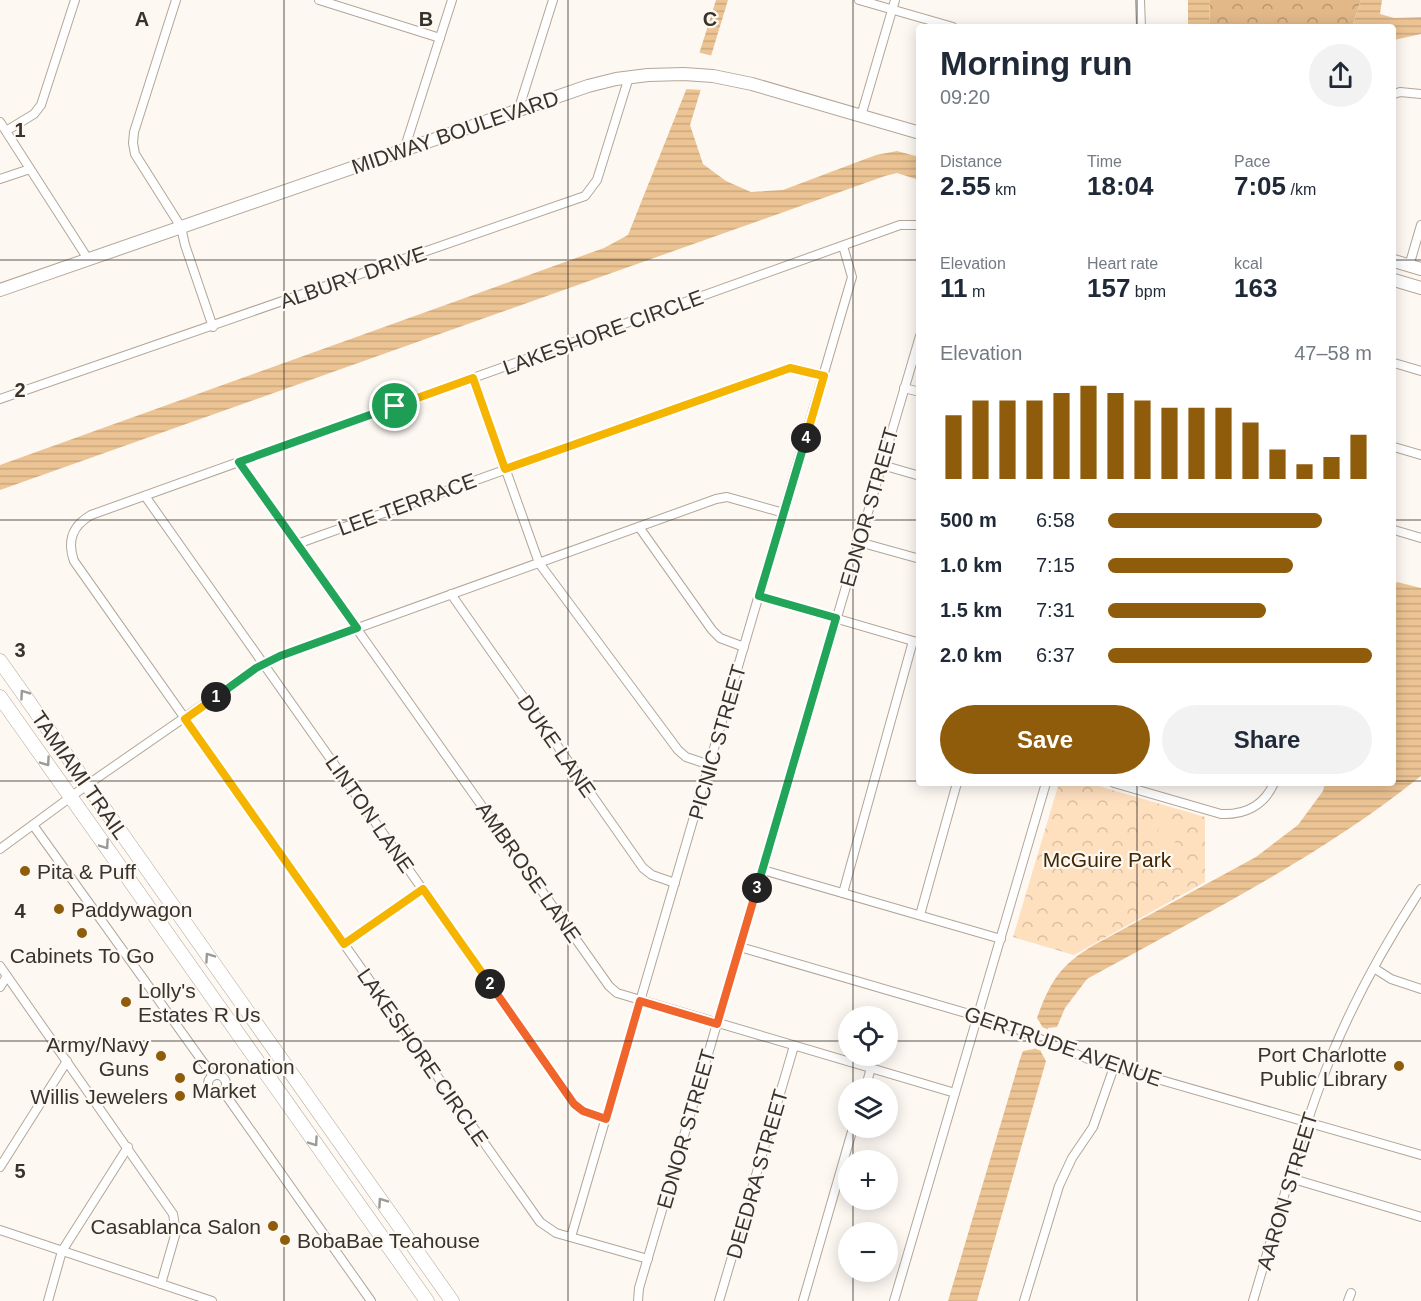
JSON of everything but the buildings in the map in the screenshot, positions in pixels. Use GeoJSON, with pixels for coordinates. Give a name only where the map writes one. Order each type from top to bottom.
{"type":"FeatureCollection","features":[{"type":"Feature","properties":{"kind":"main road","name":"TAMIAMI TRAIL"},"geometry":{"type":"LineString","coordinates":[[0,661],[452,1301]]}},
{"type":"Feature","properties":{"kind":"main road","name":"TAMIAMI TRAIL"},"geometry":{"type":"LineString","coordinates":[[0,697],[427,1301]]}},
{"type":"Feature","properties":{"kind":"main road"},"geometry":{"type":"LineString","coordinates":[[273,1083],[291,1094],[309,1099]]}},
{"type":"Feature","properties":{"kind":"main road"},"geometry":{"type":"LineString","coordinates":[[295,1114],[312,1119],[332,1131]]}},
{"type":"Feature","properties":{"kind":"street"},"geometry":{"type":"LineString","coordinates":[[6,131],[33,114],[41,105],[75,0]]}},
{"type":"Feature","properties":{"kind":"street"},"geometry":{"type":"LineString","coordinates":[[176,0],[134,132],[133,143],[135,154],[181,227],[213,327]]}},
{"type":"Feature","properties":{"kind":"street"},"geometry":{"type":"LineString","coordinates":[[319,0],[440,38]]}},
{"type":"Feature","properties":{"kind":"street"},"geometry":{"type":"LineString","coordinates":[[404,150],[452,0]]}},
{"type":"Feature","properties":{"kind":"street"},"geometry":{"type":"LineString","coordinates":[[518,111],[553,0]]}},
{"type":"Feature","properties":{"kind":"street"},"geometry":{"type":"LineString","coordinates":[[860,0],[943,24]]}},
{"type":"Feature","properties":{"kind":"street"},"geometry":{"type":"LineString","coordinates":[[861,116],[895,0]]}},
{"type":"Feature","properties":{"kind":"street"},"geometry":{"type":"LineString","coordinates":[[1140,0],[1141,24]]}},
{"type":"Feature","properties":{"kind":"street","name":"MIDWAY BOULEVARD"},"geometry":{"type":"LineString","coordinates":[[0,290],[588,86],[629,77],[684,74],[713,76],[752,84],[916,132]]}},
{"type":"Feature","properties":{"kind":"street","name":"ALBURY DRIVE"},"geometry":{"type":"LineString","coordinates":[[0,399],[213,327],[585,196],[597,180],[629,77]]}},
{"type":"Feature","properties":{"kind":"street"},"geometry":{"type":"LineString","coordinates":[[1396,93],[1421,94]]}},
{"type":"Feature","properties":{"kind":"street"},"geometry":{"type":"LineString","coordinates":[[0,122],[88,259]]}},
{"type":"Feature","properties":{"kind":"street"},"geometry":{"type":"LineString","coordinates":[[0,179],[30,169]]}},
{"type":"Feature","properties":{"kind":"street","name":"LAKESHORE CIRCLE"},"geometry":{"type":"LineString","coordinates":[[648,1259],[571,1237],[548,1229],[540,1222],[74,561],[70,551],[70,540],[74,529],[91,515],[900,225],[916,225]]}},
{"type":"Feature","properties":{"kind":"street"},"geometry":{"type":"LineString","coordinates":[[1396,262],[1415,267],[1421,225]]}},
{"type":"Feature","properties":{"kind":"street","name":"PICNIC STREET"},"geometry":{"type":"LineString","coordinates":[[571,1237],[852,277],[843,246]]}},
{"type":"Feature","properties":{"kind":"street"},"geometry":{"type":"LineString","coordinates":[[1396,281],[1421,288]]}},
{"type":"Feature","properties":{"kind":"street","name":"EDNOR STREET"},"geometry":{"type":"LineString","coordinates":[[638,1301],[648,1259],[916,349]]}},
{"type":"Feature","properties":{"kind":"street"},"geometry":{"type":"LineString","coordinates":[[1396,364],[1421,371]]}},
{"type":"Feature","properties":{"kind":"street","name":"LEE TERRACE"},"geometry":{"type":"LineString","coordinates":[[297,544],[790,368],[824,376]]}},
{"type":"Feature","properties":{"kind":"street"},"geometry":{"type":"LineString","coordinates":[[473,378],[539,563],[678,750],[686,757],[710,765]]}},
{"type":"Feature","properties":{"kind":"street"},"geometry":{"type":"LineString","coordinates":[[904,388],[916,391]]}},
{"type":"Feature","properties":{"kind":"street"},"geometry":{"type":"LineString","coordinates":[[1396,448],[1421,455]]}},
{"type":"Feature","properties":{"kind":"street","name":"AMBROSE LANE"},"geometry":{"type":"LineString","coordinates":[[239,462],[609,986],[617,993],[640,1001],[955,1093]]}},
{"type":"Feature","properties":{"kind":"street"},"geometry":{"type":"LineString","coordinates":[[882,465],[916,475]]}},
{"type":"Feature","properties":{"kind":"street","name":"LINTON LANE"},"geometry":{"type":"LineString","coordinates":[[145,496],[574,1104],[583,1111],[606,1119]]}},
{"type":"Feature","properties":{"kind":"street"},"geometry":{"type":"LineString","coordinates":[[0,849],[87,785],[264,664],[288,653],[716,499],[727,497],[784,513]]}},
{"type":"Feature","properties":{"kind":"street"},"geometry":{"type":"LineString","coordinates":[[639,527],[712,630],[720,638],[744,647]]}},
{"type":"Feature","properties":{"kind":"street"},"geometry":{"type":"LineString","coordinates":[[1396,531],[1421,538]]}},
{"type":"Feature","properties":{"kind":"street"},"geometry":{"type":"LineString","coordinates":[[859,542],[916,558]]}},
{"type":"Feature","properties":{"kind":"street","name":"DUKE LANE"},"geometry":{"type":"LineString","coordinates":[[450,594],[644,868],[652,875],[675,883]]}},
{"type":"Feature","properties":{"kind":"street"},"geometry":{"type":"LineString","coordinates":[[759,596],[916,642],[843,893]]}},
{"type":"Feature","properties":{"kind":"street"},"geometry":{"type":"LineString","coordinates":[[920,915],[956,786]]}},
{"type":"Feature","properties":{"kind":"street"},"geometry":{"type":"LineString","coordinates":[[894,1301],[1045,786]]}},
{"type":"Feature","properties":{"kind":"street"},"geometry":{"type":"LineString","coordinates":[[1124,786],[1221,814],[1241,813],[1250,809],[1262,801],[1272,786]]}},
{"type":"Feature","properties":{"kind":"street"},"geometry":{"type":"LineString","coordinates":[[33,825],[213,1076],[220,1075],[225,1079],[226,1084],[223,1091],[372,1301]]}},
{"type":"Feature","properties":{"kind":"street"},"geometry":{"type":"LineString","coordinates":[[763,870],[1001,939]]}},
{"type":"Feature","properties":{"kind":"street"},"geometry":{"type":"LineString","coordinates":[[344,944],[423,889]]}},
{"type":"Feature","properties":{"kind":"street","name":"AARON STREET"},"geometry":{"type":"LineString","coordinates":[[1253,1301],[1307,1122],[1333,1052],[1398,924],[1420,895]]}},
{"type":"Feature","properties":{"kind":"street","name":"GERTRUDE AVENUE"},"geometry":{"type":"LineString","coordinates":[[740,947],[978,1016],[1114,1067],[1421,1155]]}},
{"type":"Feature","properties":{"kind":"street"},"geometry":{"type":"LineString","coordinates":[[0,966],[168,1205],[176,1223],[176,1232],[162,1284]]}},
{"type":"Feature","properties":{"kind":"street"},"geometry":{"type":"LineString","coordinates":[[1374,968],[1391,979],[1421,989]]}},
{"type":"Feature","properties":{"kind":"street"},"geometry":{"type":"LineString","coordinates":[[0,987],[7,976]]}},
{"type":"Feature","properties":{"kind":"street","name":"DEEDRA STREET"},"geometry":{"type":"LineString","coordinates":[[719,1301],[794,1046]]}},
{"type":"Feature","properties":{"kind":"street"},"geometry":{"type":"LineString","coordinates":[[0,1167],[67,1061]]}},
{"type":"Feature","properties":{"kind":"street"},"geometry":{"type":"LineString","coordinates":[[1024,1301],[1059,1186],[1072,1158],[1093,1127],[1114,1067]]}},
{"type":"Feature","properties":{"kind":"street"},"geometry":{"type":"LineString","coordinates":[[868,1078],[871,1068]]}},
{"type":"Feature","properties":{"kind":"street"},"geometry":{"type":"LineString","coordinates":[[803,1301],[851,1138]]}},
{"type":"Feature","properties":{"kind":"street"},"geometry":{"type":"LineString","coordinates":[[48,1301],[62,1251],[128,1147]]}},
{"type":"Feature","properties":{"kind":"street"},"geometry":{"type":"LineString","coordinates":[[1290,1178],[1421,1217]]}},
{"type":"Feature","properties":{"kind":"street"},"geometry":{"type":"LineString","coordinates":[[0,1230],[212,1301]]}},
{"type":"Feature","properties":{"kind":"green space"},"geometry":{"type":"Polygon","coordinates":[[[1210,0],[1361,0],[1353,24],[1209,24],[1210,0]]]}},
{"type":"Feature","properties":{"kind":"green space","name":"McGuire Park"},"geometry":{"type":"Polygon","coordinates":[[[1058,786],[1098,786],[1205,817],[1205,882],[1074,955],[1013,937],[1058,786]]]}},
{"type":"Feature","properties":{"kind":"green space"},"geometry":{"type":"Polygon","coordinates":[[[1160,825],[1179,830],[1170,859],[1151,854],[1160,825]]]}},
{"type":"Feature","properties":{"kind":"shaded area"},"geometry":{"type":"Polygon","coordinates":[[[716,0],[728,0],[690,125],[703,164],[726,181],[751,192],[783,190],[876,155],[897,151],[916,156],[916,179],[897,173],[885,176],[0,490],[0,465],[604,248],[628,235],[694,70],[716,0]]]}},
{"type":"Feature","properties":{"kind":"shaded area"},"geometry":{"type":"Polygon","coordinates":[[[1188,0],[1210,0],[1209,24],[1188,24],[1188,0]]]}},
{"type":"Feature","properties":{"kind":"shaded area"},"geometry":{"type":"Polygon","coordinates":[[[1361,0],[1382,0],[1380,14],[1394,18],[1421,17],[1421,34],[1396,40],[1396,24],[1353,24],[1361,0]]]}},
{"type":"Feature","properties":{"kind":"shaded area"},"geometry":{"type":"Polygon","coordinates":[[[1396,583],[1421,588],[1421,776],[1382,806],[1301,860],[1087,979],[1065,1008],[1057,1027],[1048,1028],[1041,1052],[1046,1061],[977,1301],[948,1301],[1020,1059],[1023,1051],[1034,1049],[1042,1026],[1037,1018],[1052,984],[1064,967],[1094,945],[1256,857],[1298,825],[1324,786],[1396,786],[1396,583]]]}},
{"type":"Feature","properties":{"kind":"pier"},"geometry":{"type":"Polygon","coordinates":[[[697,52],[713,56],[703,90],[684,89],[697,52]]]}},
{"type":"Feature","properties":{"kind":"pier"},"geometry":{"type":"Polygon","coordinates":[[[1038,1025],[1051,1031],[1044,1052],[1031,1047],[1038,1025]]]}},
{"type":"Feature","properties":{"kind":"place","name":"Pita & Puff"},"geometry":{"type":"Point","coordinates":[25,871]}},
{"type":"Feature","properties":{"kind":"place","name":"Paddywagon"},"geometry":{"type":"Point","coordinates":[59,909]}},
{"type":"Feature","properties":{"kind":"place","name":"Cabinets To Go"},"geometry":{"type":"Point","coordinates":[82,933]}},
{"type":"Feature","properties":{"kind":"place","name":"Lolly's Estates R Us"},"geometry":{"type":"Point","coordinates":[126,1002]}},
{"type":"Feature","properties":{"kind":"place","name":"Army/Navy Guns"},"geometry":{"type":"Point","coordinates":[161,1056]}},
{"type":"Feature","properties":{"kind":"place","name":"Port Charlotte Public Library"},"geometry":{"type":"Point","coordinates":[1399,1066]}},
{"type":"Feature","properties":{"kind":"place","name":"Coronation Market"},"geometry":{"type":"Point","coordinates":[180,1078]}},
{"type":"Feature","properties":{"kind":"place","name":"Willis Jewelers"},"geometry":{"type":"Point","coordinates":[180,1096]}},
{"type":"Feature","properties":{"kind":"place","name":"Casablanca Salon"},"geometry":{"type":"Point","coordinates":[273,1226]}},
{"type":"Feature","properties":{"kind":"place","name":"BobaBae Teahouse"},"geometry":{"type":"Point","coordinates":[285,1240]}},
{"type":"Feature","properties":{"kind":"route"},"geometry":{"type":"LineString","coordinates":[[790,368],[824,376],[759,596],[836,618],[787,786],[717,1024],[640,1001],[606,1119],[583,1111],[574,1104],[423,889],[344,944],[185,719],[256,668],[288,653],[357,628],[239,462],[395,406],[473,378],[505,469],[790,368]]}}]}
